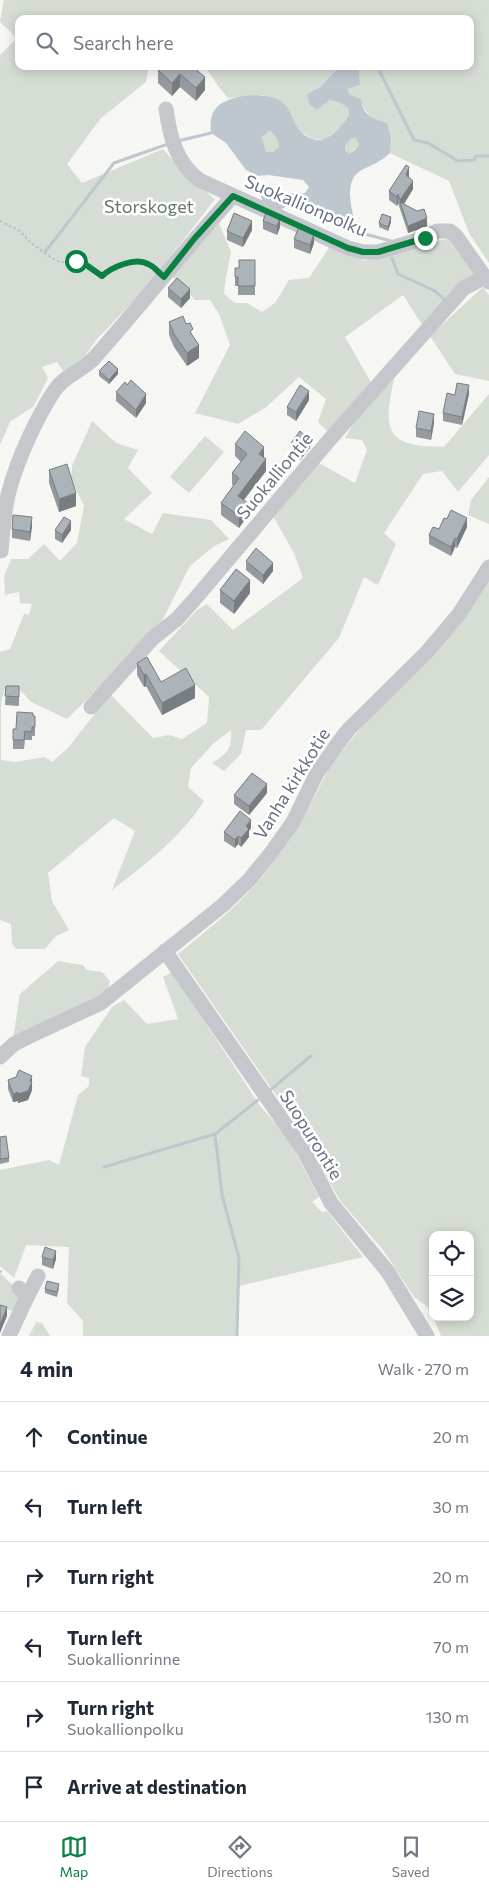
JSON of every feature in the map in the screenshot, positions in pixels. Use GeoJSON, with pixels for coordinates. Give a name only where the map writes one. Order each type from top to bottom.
{"type":"FeatureCollection","features":[{"type":"Feature","properties":{"kind":"street","name":"Suokallionpolku"},"geometry":{"type":"LineString","coordinates":[[166,109],[173,141],[187,171],[198,180],[348,248],[363,252],[378,252],[425,238],[437,231],[450,231],[456,236],[487,279]]}},
{"type":"Feature","properties":{"kind":"street"},"geometry":{"type":"LineString","coordinates":[[1,551],[9,491],[33,430],[54,391],[62,380],[91,361],[164,277],[194,239],[233,196]]}},
{"type":"Feature","properties":{"kind":"street","name":"Suokalliontie"},"geometry":{"type":"LineString","coordinates":[[91,707],[153,638],[177,619],[194,600],[331,438],[464,288],[487,279]]}},
{"type":"Feature","properties":{"kind":"street","name":"Vanha kirkkotie"},"geometry":{"type":"LineString","coordinates":[[0,1056],[14,1044],[101,1003],[223,905],[248,880],[271,853],[293,822],[317,773],[349,728],[370,710],[426,653],[458,614],[489,567]]}},
{"type":"Feature","properties":{"kind":"street","name":"Suopurontie"},"geometry":{"type":"LineString","coordinates":[[165,951],[299,1145],[331,1203],[388,1272],[426,1336]]}},
{"type":"Feature","properties":{"kind":"street"},"geometry":{"type":"LineString","coordinates":[[9,1336],[23,1292],[38,1276]]}},
{"type":"Feature","properties":{"kind":"path"},"geometry":{"type":"LineString","coordinates":[[0,221],[20,231],[23,236],[44,253],[60,262],[82,262],[102,276],[119,266],[143,262],[150,264],[164,277]]}},
{"type":"Feature","properties":{"kind":"green space"},"geometry":{"type":"Polygon","coordinates":[[[4,0],[489,0],[489,263],[469,233],[449,181],[390,153],[391,139],[346,89],[360,84],[359,70],[474,70],[474,15],[15,15],[15,36],[0,22],[4,0]]]}},
{"type":"Feature","properties":{"kind":"green space","name":"Storskoget"},"geometry":{"type":"Polygon","coordinates":[[[15,40],[15,70],[148,70],[146,82],[101,118],[67,164],[82,183],[163,149],[187,176],[215,199],[149,285],[96,340],[85,356],[64,372],[57,362],[42,367],[48,378],[34,406],[10,422],[0,445],[0,55],[15,40]]]}},
{"type":"Feature","properties":{"kind":"green space"},"geometry":{"type":"Polygon","coordinates":[[[208,70],[336,70],[320,87],[307,94],[309,104],[317,110],[330,100],[348,108],[349,115],[340,127],[325,139],[313,139],[299,131],[292,118],[263,95],[228,98],[208,70]]]}},
{"type":"Feature","properties":{"kind":"green space"},"geometry":{"type":"Polygon","coordinates":[[[270,129],[277,139],[279,147],[273,152],[266,152],[262,137],[270,129]]]}},
{"type":"Feature","properties":{"kind":"green space"},"geometry":{"type":"Polygon","coordinates":[[[352,138],[356,138],[359,145],[349,155],[345,150],[346,144],[352,138]]]}},
{"type":"Feature","properties":{"kind":"green space"},"geometry":{"type":"Polygon","coordinates":[[[219,223],[231,252],[224,294],[235,303],[247,303],[262,312],[275,303],[289,280],[309,278],[330,246],[364,261],[450,238],[475,275],[423,326],[403,295],[345,337],[372,384],[330,434],[318,422],[326,399],[299,377],[265,408],[238,424],[195,413],[230,345],[219,314],[210,300],[195,300],[172,276],[219,223]]]}},
{"type":"Feature","properties":{"kind":"green space"},"geometry":{"type":"Polygon","coordinates":[[[483,287],[489,295],[489,381],[455,374],[430,336],[483,287]]]}},
{"type":"Feature","properties":{"kind":"green space"},"geometry":{"type":"Polygon","coordinates":[[[394,378],[389,405],[389,423],[397,437],[414,445],[444,447],[489,394],[489,455],[458,492],[442,471],[423,474],[384,533],[396,544],[378,585],[364,577],[339,638],[261,730],[246,730],[241,754],[224,771],[212,763],[222,757],[228,750],[231,741],[231,730],[214,743],[191,768],[188,787],[204,801],[185,827],[150,860],[112,890],[135,831],[114,818],[48,873],[52,901],[69,930],[56,936],[45,949],[16,949],[12,943],[11,924],[0,920],[0,652],[10,649],[24,614],[29,615],[32,604],[20,603],[19,592],[5,595],[4,576],[11,559],[28,559],[44,544],[60,561],[77,543],[84,506],[71,479],[72,466],[92,421],[116,443],[138,450],[128,468],[152,493],[124,519],[152,534],[163,513],[211,520],[229,539],[214,546],[190,566],[161,623],[124,663],[67,719],[31,702],[21,691],[4,690],[1,704],[1,760],[15,762],[45,757],[52,762],[68,748],[110,694],[153,738],[169,735],[182,739],[207,723],[209,697],[159,651],[197,610],[207,604],[233,630],[303,578],[294,553],[273,516],[319,463],[355,483],[367,450],[362,440],[345,438],[358,416],[394,378]]]}},
{"type":"Feature","properties":{"kind":"green space"},"geometry":{"type":"Polygon","coordinates":[[[205,436],[224,452],[189,493],[170,477],[205,436]]]}},
{"type":"Feature","properties":{"kind":"green space"},"geometry":{"type":"Polygon","coordinates":[[[489,477],[489,524],[468,515],[471,500],[489,477]]]}},
{"type":"Feature","properties":{"kind":"green space"},"geometry":{"type":"Polygon","coordinates":[[[489,579],[489,1336],[441,1336],[435,1321],[474,1321],[474,1231],[429,1231],[429,1309],[414,1297],[383,1250],[341,1202],[294,1121],[178,954],[228,912],[267,871],[298,826],[332,762],[489,579]]]}},
{"type":"Feature","properties":{"kind":"green space"},"geometry":{"type":"Polygon","coordinates":[[[58,961],[83,965],[87,970],[102,972],[110,981],[107,992],[13,1039],[20,994],[58,961]]]}},
{"type":"Feature","properties":{"kind":"green space"},"geometry":{"type":"Polygon","coordinates":[[[172,972],[261,1107],[287,1136],[319,1197],[312,1202],[322,1212],[327,1211],[363,1257],[239,1286],[237,1336],[83,1336],[83,1321],[67,1303],[69,1247],[26,1245],[14,1278],[0,1266],[0,1170],[49,1160],[59,1165],[78,1095],[89,1086],[89,1078],[81,1076],[85,1047],[112,1007],[124,1000],[147,1024],[178,1019],[163,977],[172,972]]]}},
{"type":"Feature","properties":{"kind":"green space"},"geometry":{"type":"Polygon","coordinates":[[[0,1273],[17,1289],[22,1301],[19,1307],[12,1311],[0,1307],[0,1273]]]}},
{"type":"Feature","properties":{"kind":"green space"},"geometry":{"type":"Polygon","coordinates":[[[36,1322],[42,1323],[50,1336],[29,1336],[36,1322]]]}},
{"type":"Feature","properties":{"kind":"shaded area"},"geometry":{"type":"Polygon","coordinates":[[[336,70],[359,70],[360,85],[347,89],[350,95],[361,99],[362,105],[369,116],[387,123],[391,139],[390,153],[360,171],[352,182],[350,197],[356,226],[347,227],[313,209],[294,202],[282,209],[265,209],[261,196],[273,187],[281,194],[305,193],[309,187],[303,180],[268,175],[258,176],[246,170],[226,143],[211,133],[211,120],[217,107],[230,99],[258,95],[267,96],[282,102],[297,127],[306,136],[319,140],[329,137],[349,115],[348,108],[330,100],[317,110],[309,104],[307,94],[320,87],[336,70]],[[270,130],[262,137],[266,152],[273,152],[279,147],[277,139],[270,130]],[[352,138],[346,144],[345,150],[349,154],[359,145],[356,138],[352,138]]]}},
{"type":"Feature","properties":{"kind":"building"},"geometry":{"type":"Polygon","coordinates":[[[158,70],[197,70],[205,77],[196,88],[180,74],[172,83],[158,70]]]}},
{"type":"Feature","properties":{"kind":"building"},"geometry":{"type":"Polygon","coordinates":[[[406,165],[409,167],[406,175],[413,181],[400,200],[398,194],[397,197],[389,191],[406,165]]]}},
{"type":"Feature","properties":{"kind":"building"},"geometry":{"type":"Polygon","coordinates":[[[400,202],[417,211],[424,209],[427,218],[408,226],[400,202]]]}},
{"type":"Feature","properties":{"kind":"building"},"geometry":{"type":"Polygon","coordinates":[[[234,213],[252,221],[243,238],[227,231],[234,213]]]}},
{"type":"Feature","properties":{"kind":"building"},"geometry":{"type":"Polygon","coordinates":[[[266,213],[280,218],[277,226],[263,221],[266,213]]]}},
{"type":"Feature","properties":{"kind":"building"},"geometry":{"type":"Polygon","coordinates":[[[382,214],[391,217],[388,227],[379,223],[382,214]]]}},
{"type":"Feature","properties":{"kind":"building"},"geometry":{"type":"Polygon","coordinates":[[[299,227],[314,234],[310,245],[294,239],[299,227]]]}},
{"type":"Feature","properties":{"kind":"building"},"geometry":{"type":"Polygon","coordinates":[[[239,260],[255,260],[255,286],[238,286],[235,268],[239,268],[239,260]]]}},
{"type":"Feature","properties":{"kind":"building"},"geometry":{"type":"Polygon","coordinates":[[[177,278],[190,289],[181,299],[168,288],[177,278]]]}},
{"type":"Feature","properties":{"kind":"building"},"geometry":{"type":"Polygon","coordinates":[[[183,316],[186,324],[190,323],[193,329],[190,332],[199,345],[187,353],[174,334],[169,322],[183,316]]]}},
{"type":"Feature","properties":{"kind":"building"},"geometry":{"type":"Polygon","coordinates":[[[109,361],[118,369],[109,380],[99,371],[109,361]]]}},
{"type":"Feature","properties":{"kind":"building"},"geometry":{"type":"Polygon","coordinates":[[[131,380],[146,394],[136,410],[116,392],[125,382],[127,385],[131,380]]]}},
{"type":"Feature","properties":{"kind":"building"},"geometry":{"type":"Polygon","coordinates":[[[457,383],[469,385],[462,417],[443,413],[447,393],[455,395],[457,383]]]}},
{"type":"Feature","properties":{"kind":"building"},"geometry":{"type":"Polygon","coordinates":[[[300,385],[309,391],[296,412],[287,407],[300,385]]]}},
{"type":"Feature","properties":{"kind":"building"},"geometry":{"type":"Polygon","coordinates":[[[419,411],[434,414],[431,431],[416,428],[419,411]]]}},
{"type":"Feature","properties":{"kind":"building"},"geometry":{"type":"Polygon","coordinates":[[[245,431],[264,447],[259,454],[266,459],[238,496],[248,503],[239,516],[221,503],[239,478],[232,473],[247,454],[235,444],[245,431]]]}},
{"type":"Feature","properties":{"kind":"building"},"geometry":{"type":"Polygon","coordinates":[[[300,431],[310,440],[300,451],[291,443],[300,431]]]}},
{"type":"Feature","properties":{"kind":"building"},"geometry":{"type":"Polygon","coordinates":[[[67,464],[76,493],[59,499],[49,470],[67,464]]]}},
{"type":"Feature","properties":{"kind":"building"},"geometry":{"type":"Polygon","coordinates":[[[451,510],[467,518],[451,547],[429,535],[433,527],[439,529],[444,518],[447,519],[451,510]]]}},
{"type":"Feature","properties":{"kind":"building"},"geometry":{"type":"Polygon","coordinates":[[[13,515],[32,517],[30,532],[12,529],[13,515]]]}},
{"type":"Feature","properties":{"kind":"building"},"geometry":{"type":"Polygon","coordinates":[[[64,517],[71,521],[62,535],[55,530],[64,517]]]}},
{"type":"Feature","properties":{"kind":"building"},"geometry":{"type":"Polygon","coordinates":[[[256,548],[273,563],[263,575],[246,561],[256,548]]]}},
{"type":"Feature","properties":{"kind":"building"},"geometry":{"type":"Polygon","coordinates":[[[236,569],[250,580],[234,601],[220,590],[236,569]]]}},
{"type":"Feature","properties":{"kind":"building"},"geometry":{"type":"Polygon","coordinates":[[[147,657],[161,682],[186,668],[195,685],[162,703],[146,674],[144,675],[137,663],[147,657]]]}},
{"type":"Feature","properties":{"kind":"building"},"geometry":{"type":"Polygon","coordinates":[[[6,686],[19,686],[19,697],[5,696],[6,686]]]}},
{"type":"Feature","properties":{"kind":"building"},"geometry":{"type":"Polygon","coordinates":[[[17,712],[33,713],[33,716],[35,716],[35,727],[32,727],[32,732],[25,731],[24,740],[13,740],[13,729],[16,729],[17,712]]]}},
{"type":"Feature","properties":{"kind":"building"},"geometry":{"type":"Polygon","coordinates":[[[252,773],[267,784],[249,806],[234,795],[252,773]]]}},
{"type":"Feature","properties":{"kind":"building"},"geometry":{"type":"Polygon","coordinates":[[[240,811],[251,820],[246,826],[249,829],[241,838],[238,836],[235,840],[224,832],[240,811]]]}},
{"type":"Feature","properties":{"kind":"building"},"geometry":{"type":"Polygon","coordinates":[[[19,1070],[32,1076],[30,1081],[32,1082],[28,1091],[13,1094],[8,1080],[16,1077],[19,1070]]]}},
{"type":"Feature","properties":{"kind":"building"},"geometry":{"type":"Polygon","coordinates":[[[6,1136],[9,1158],[0,1159],[0,1137],[6,1136]]]}},
{"type":"Feature","properties":{"kind":"building"},"geometry":{"type":"Polygon","coordinates":[[[45,1247],[56,1251],[53,1260],[42,1257],[45,1247]]]}},
{"type":"Feature","properties":{"kind":"building"},"geometry":{"type":"Polygon","coordinates":[[[47,1281],[59,1284],[57,1292],[45,1289],[47,1281]]]}},
{"type":"Feature","properties":{"kind":"building"},"geometry":{"type":"Polygon","coordinates":[[[0,1305],[7,1307],[0,1325],[0,1305]]]}},
{"type":"Feature","properties":{"kind":"waterway"},"geometry":{"type":"LineString","coordinates":[[379,70],[414,140],[428,143],[458,161],[474,160],[476,156],[489,156]]}},
{"type":"Feature","properties":{"kind":"waterway"},"geometry":{"type":"LineString","coordinates":[[178,141],[211,133]]}},
{"type":"Feature","properties":{"kind":"waterway"},"geometry":{"type":"LineString","coordinates":[[45,252],[114,163],[168,144]]}},
{"type":"Feature","properties":{"kind":"waterway"},"geometry":{"type":"LineString","coordinates":[[352,226],[365,234],[391,241]]}},
{"type":"Feature","properties":{"kind":"waterway"},"geometry":{"type":"LineString","coordinates":[[392,258],[398,274],[435,291],[446,301]]}},
{"type":"Feature","properties":{"kind":"waterway"},"geometry":{"type":"LineString","coordinates":[[269,1091],[311,1056]]}},
{"type":"Feature","properties":{"kind":"waterway"},"geometry":{"type":"LineString","coordinates":[[237,1336],[239,1258],[222,1195],[215,1134],[258,1100]]}},
{"type":"Feature","properties":{"kind":"waterway"},"geometry":{"type":"LineString","coordinates":[[104,1167],[215,1134]]}},
{"type":"Feature","properties":{"kind":"route"},"geometry":{"type":"LineString","coordinates":[[76,261],[82,262],[102,276],[119,266],[143,262],[150,264],[164,277],[194,239],[233,196],[301,225],[348,248],[363,252],[378,252],[425,238]]}}]}
